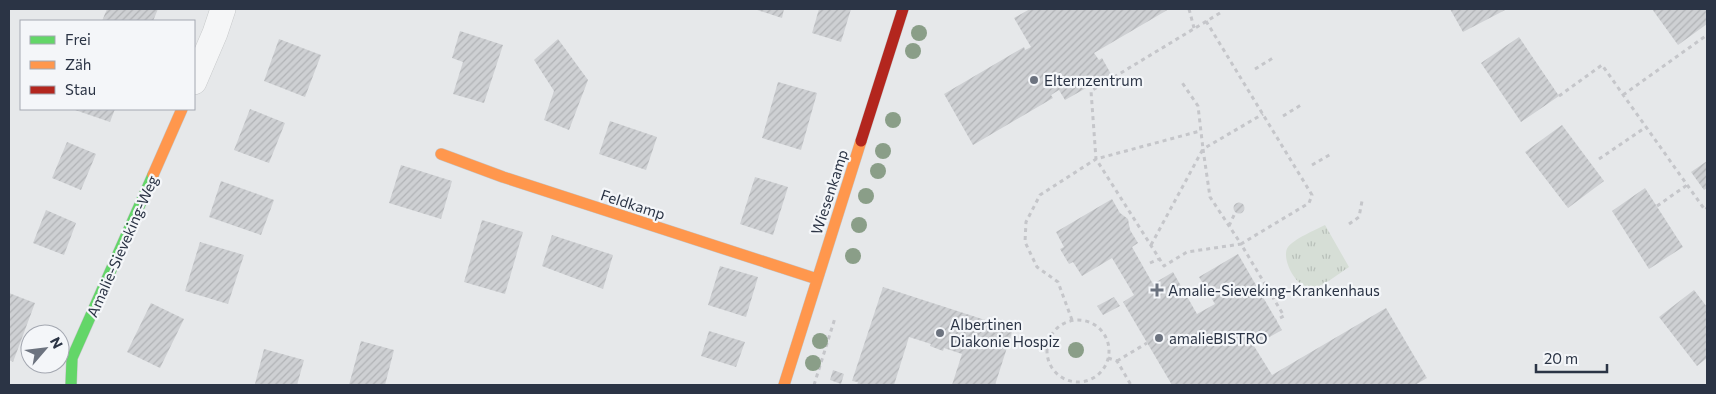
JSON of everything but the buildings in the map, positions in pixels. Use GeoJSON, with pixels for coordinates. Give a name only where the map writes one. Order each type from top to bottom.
{"type":"FeatureCollection","features":[{"type":"Feature","properties":{"kind":"street"},"geometry":{"type":"LineString","coordinates":[[195,80],[223,9]]}},
{"type":"Feature","properties":{"kind":"street","name":"Wiesenkamp"},"geometry":{"type":"LineString","coordinates":[[784,385],[903,9]]}},
{"type":"Feature","properties":{"kind":"street","name":"Amalie-Sieveking-Weg"},"geometry":{"type":"LineString","coordinates":[[71,385],[72,358],[182,110]]}},
{"type":"Feature","properties":{"kind":"street","name":"Feldkamp"},"geometry":{"type":"LineString","coordinates":[[440,154],[503,177],[817,279]]}},
{"type":"Feature","properties":{"kind":"path"},"geometry":{"type":"LineString","coordinates":[[1189,9],[1194,28]]}},
{"type":"Feature","properties":{"kind":"path"},"geometry":{"type":"LineString","coordinates":[[1206,21],[1312,195],[1309,203],[1241,244],[1187,252],[1164,266],[1096,159],[1091,91],[1220,12]]}},
{"type":"Feature","properties":{"kind":"path"},"geometry":{"type":"LineString","coordinates":[[1623,95],[1707,35]]}},
{"type":"Feature","properties":{"kind":"path"},"geometry":{"type":"LineString","coordinates":[[1254,69],[1274,58]]}},
{"type":"Feature","properties":{"kind":"path"},"geometry":{"type":"LineString","coordinates":[[1559,96],[1602,65],[1705,210],[1707,208]]}},
{"type":"Feature","properties":{"kind":"path"},"geometry":{"type":"LineString","coordinates":[[1181,81],[1198,106],[1210,196],[1284,316],[1276,320]]}},
{"type":"Feature","properties":{"kind":"path"},"geometry":{"type":"LineString","coordinates":[[1090,86],[1093,90]]}},
{"type":"Feature","properties":{"kind":"path"},"geometry":{"type":"LineString","coordinates":[[1283,116],[1301,105]]}},
{"type":"Feature","properties":{"kind":"path"},"geometry":{"type":"LineString","coordinates":[[1151,246],[1203,149],[1263,114]]}},
{"type":"Feature","properties":{"kind":"path"},"geometry":{"type":"LineString","coordinates":[[1599,159],[1646,127]]}},
{"type":"Feature","properties":{"kind":"path"},"geometry":{"type":"LineString","coordinates":[[1072,320],[1058,282],[1037,267],[1026,242],[1026,222],[1040,195],[1096,159],[1200,131]]}},
{"type":"Feature","properties":{"kind":"path"},"geometry":{"type":"LineString","coordinates":[[1312,165],[1331,154]]}},
{"type":"Feature","properties":{"kind":"path"},"geometry":{"type":"LineString","coordinates":[[1657,206],[1687,185]]}},
{"type":"Feature","properties":{"kind":"path"},"geometry":{"type":"LineString","coordinates":[[1349,224],[1359,217],[1362,201]]}},
{"type":"Feature","properties":{"kind":"path"},"geometry":{"type":"LineString","coordinates":[[1229,226],[1236,213]]}},
{"type":"Feature","properties":{"kind":"path"},"geometry":{"type":"LineString","coordinates":[[1150,263],[1159,258]]}},
{"type":"Feature","properties":{"kind":"path"},"geometry":{"type":"LineString","coordinates":[[1072,320],[1083,320],[1092,323],[1100,329],[1106,338],[1109,347],[1108,358],[1101,371],[1088,380],[1078,382],[1068,380],[1059,376],[1052,368],[1048,359],[1047,348],[1049,338],[1063,323],[1072,320]]}},
{"type":"Feature","properties":{"kind":"path"},"geometry":{"type":"LineString","coordinates":[[1116,361],[1147,344]]}},
{"type":"Feature","properties":{"kind":"path"},"geometry":{"type":"LineString","coordinates":[[1108,358],[1116,361],[1131,385]]}},
{"type":"Feature","properties":{"kind":"green space"},"geometry":{"type":"Polygon","coordinates":[[[1325,225],[1349,267],[1321,285],[1312,288],[1306,287],[1291,272],[1286,252],[1288,247],[1295,241],[1325,225]]]}},
{"type":"Feature","properties":{"kind":"traffic: fast"},"geometry":{"type":"LineString","coordinates":[[71,385],[72,358],[153,175]]}},
{"type":"Feature","properties":{"kind":"traffic: slow"},"geometry":{"type":"LineString","coordinates":[[153,175],[182,110]]}},
{"type":"Feature","properties":{"kind":"traffic: slow"},"geometry":{"type":"LineString","coordinates":[[784,385],[861,141]]}},
{"type":"Feature","properties":{"kind":"traffic: slow"},"geometry":{"type":"LineString","coordinates":[[441,154],[503,177],[817,279]]}},
{"type":"Feature","properties":{"kind":"traffic: jam"},"geometry":{"type":"LineString","coordinates":[[861,141],[903,9]]}},
{"type":"Feature","properties":{"kind":"place","name":"Elternzentrum"},"geometry":{"type":"Point","coordinates":[1034,80]}},
{"type":"Feature","properties":{"kind":"place","name":"Amalie-Sieveking-Krankenhaus"},"geometry":{"type":"Point","coordinates":[1157,290]}},
{"type":"Feature","properties":{"kind":"place","name":"Albertinen Diakonie Hospiz"},"geometry":{"type":"Point","coordinates":[940,333]}},
{"type":"Feature","properties":{"kind":"place","name":"amalieBISTRO"},"geometry":{"type":"Point","coordinates":[1159,338]}}]}
